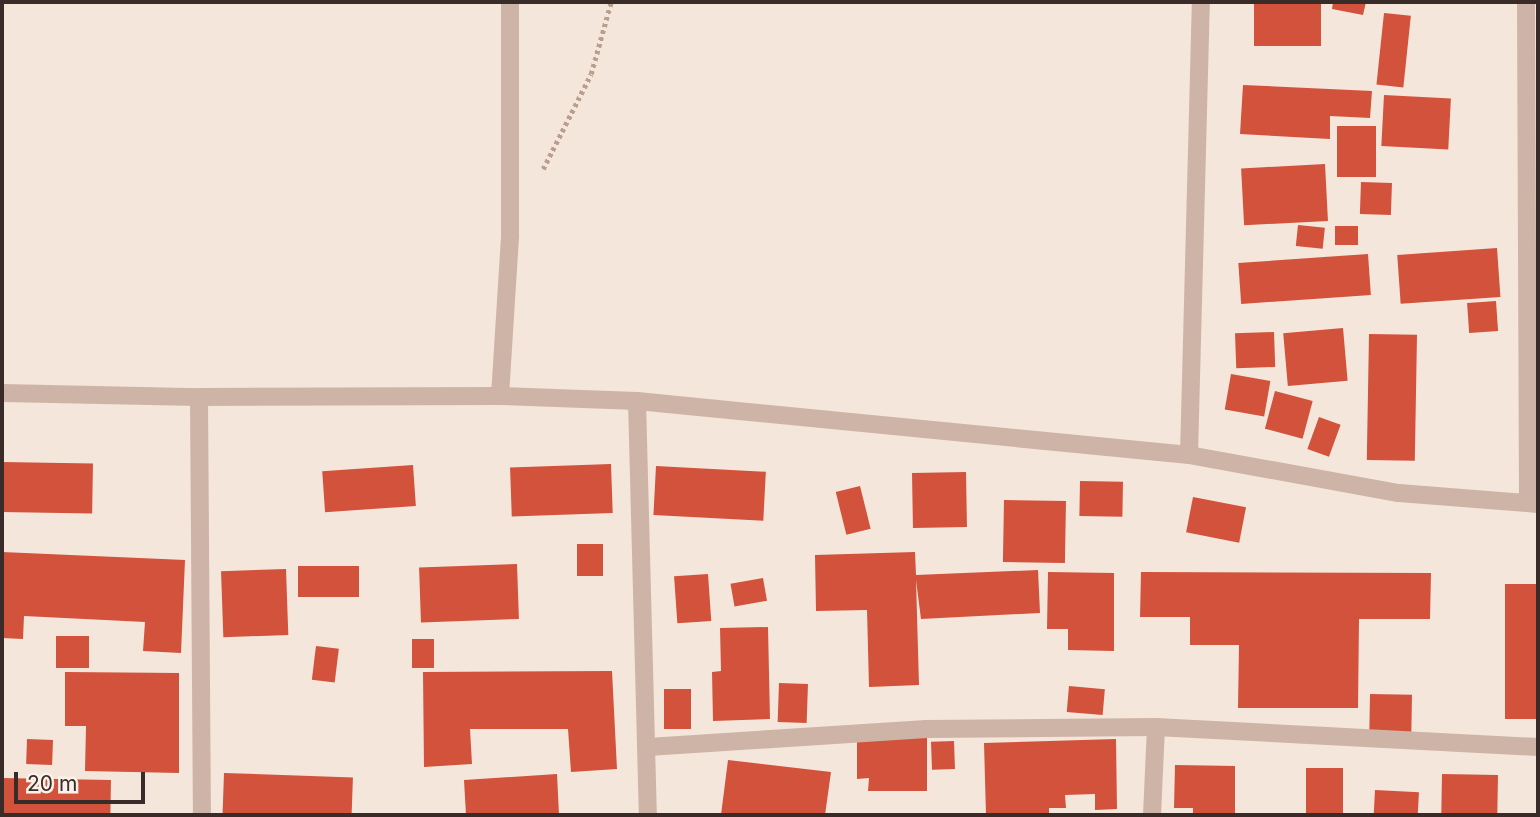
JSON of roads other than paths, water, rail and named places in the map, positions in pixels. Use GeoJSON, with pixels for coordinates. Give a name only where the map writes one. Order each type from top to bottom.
{"type":"FeatureCollection","features":[{"type":"Feature","properties":{"kind":"street"},"geometry":{"type":"LineString","coordinates":[[500,396],[510,235],[510,2]]}},
{"type":"Feature","properties":{"kind":"street"},"geometry":{"type":"LineString","coordinates":[[1189,454],[1202,2]]}},
{"type":"Feature","properties":{"kind":"street"},"geometry":{"type":"LineString","coordinates":[[2,393],[199,397],[500,396],[637,401],[1189,454],[1399,493],[1533,503],[1526,2]]}},
{"type":"Feature","properties":{"kind":"street"},"geometry":{"type":"LineString","coordinates":[[199,397],[202,815]]}},
{"type":"Feature","properties":{"kind":"street"},"geometry":{"type":"LineString","coordinates":[[637,401],[648,815]]}},
{"type":"Feature","properties":{"kind":"street"},"geometry":{"type":"LineString","coordinates":[[648,747],[926,729],[1156,727],[1538,747]]}},
{"type":"Feature","properties":{"kind":"street"},"geometry":{"type":"LineString","coordinates":[[1152,815],[1156,727]]}}]}
